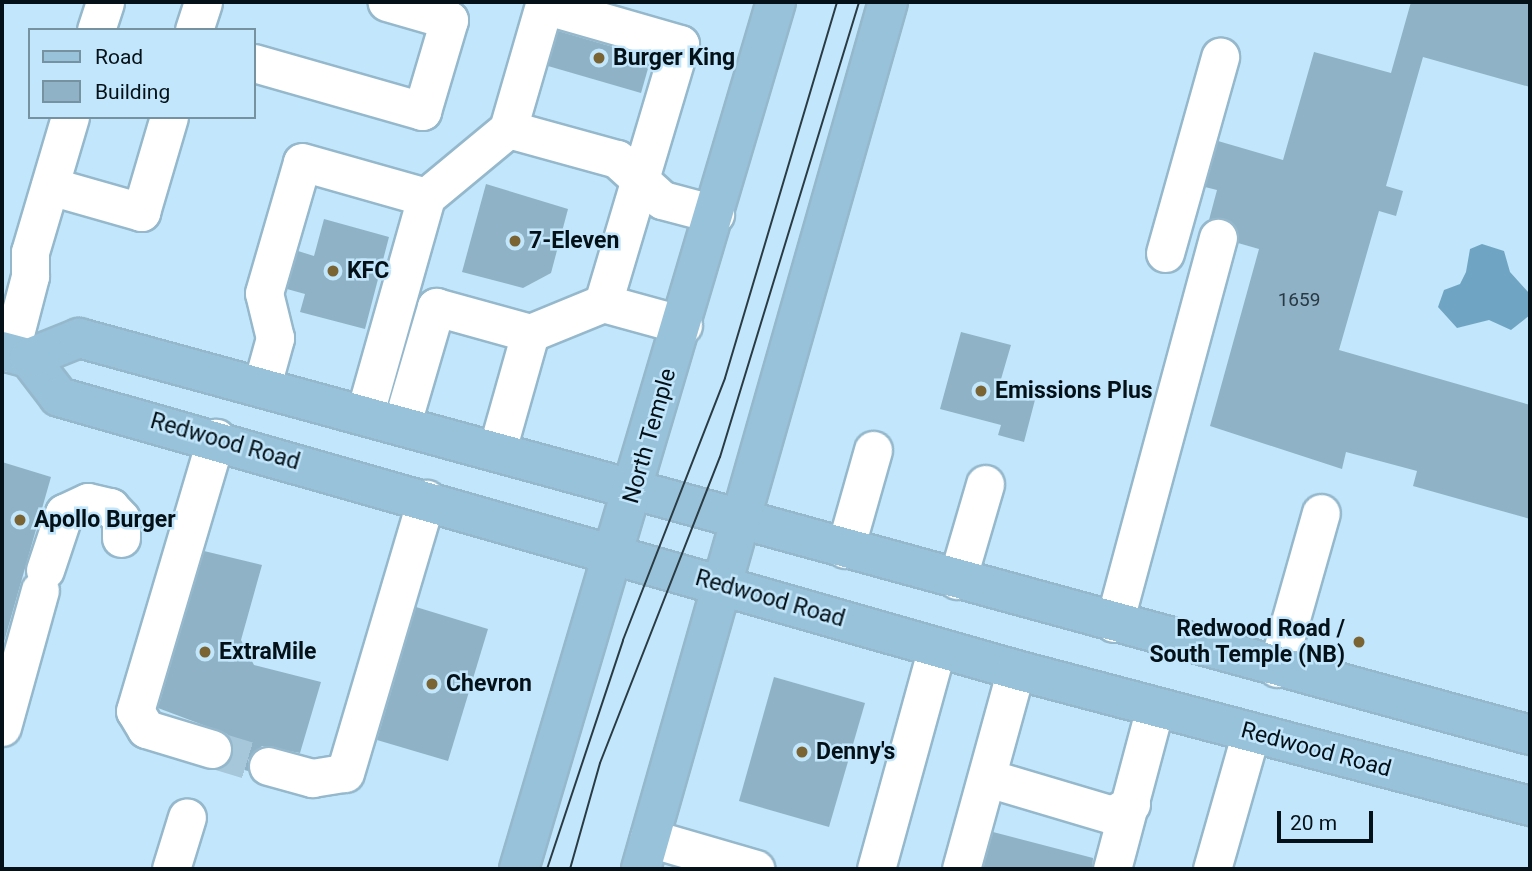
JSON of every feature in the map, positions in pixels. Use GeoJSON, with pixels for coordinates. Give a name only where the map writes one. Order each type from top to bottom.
{"type":"FeatureCollection","features":[{"type":"Feature","properties":{"kind":"main road","name":"North Temple"},"geometry":{"type":"LineString","coordinates":[[519,869],[635,491],[776,2]]}},
{"type":"Feature","properties":{"kind":"main road"},"geometry":{"type":"LineString","coordinates":[[645,854],[738,519],[888,2]]}},
{"type":"Feature","properties":{"kind":"main road"},"geometry":{"type":"LineString","coordinates":[[14,354],[79,338],[402,423],[635,491],[1530,735]]}},
{"type":"Feature","properties":{"kind":"main road","name":"Redwood Road"},"geometry":{"type":"LineString","coordinates":[[14,354],[60,397],[216,438],[615,552],[720,586],[937,648],[1530,807]]}},
{"type":"Feature","properties":{"kind":"street"},"geometry":{"type":"LineString","coordinates":[[97,28],[105,2]]}},
{"type":"Feature","properties":{"kind":"street"},"geometry":{"type":"LineString","coordinates":[[195,28],[203,2]]}},
{"type":"Feature","properties":{"kind":"street"},"geometry":{"type":"LineString","coordinates":[[256,64],[422,110],[449,20],[387,2]]}},
{"type":"Feature","properties":{"kind":"street"},"geometry":{"type":"LineString","coordinates":[[365,413],[426,197],[508,129],[544,5],[680,44],[603,303]]}},
{"type":"Feature","properties":{"kind":"street"},"geometry":{"type":"LineString","coordinates":[[1165,253],[1220,57]]}},
{"type":"Feature","properties":{"kind":"street"},"geometry":{"type":"LineString","coordinates":[[14,354],[50,186],[69,119]]}},
{"type":"Feature","properties":{"kind":"street"},"geometry":{"type":"LineString","coordinates":[[50,186],[141,212],[168,119]]}},
{"type":"Feature","properties":{"kind":"street"},"geometry":{"type":"LineString","coordinates":[[508,129],[617,159],[662,200],[715,214]]}},
{"type":"Feature","properties":{"kind":"street"},"geometry":{"type":"LineString","coordinates":[[262,385],[275,338],[264,293],[302,162],[426,197]]}},
{"type":"Feature","properties":{"kind":"street"},"geometry":{"type":"LineString","coordinates":[[1114,623],[1218,238]]}},
{"type":"Feature","properties":{"kind":"street"},"geometry":{"type":"LineString","coordinates":[[402,423],[436,307],[530,333],[603,303],[682,325]]}},
{"type":"Feature","properties":{"kind":"street"},"geometry":{"type":"LineString","coordinates":[[497,450],[530,333]]}},
{"type":"Feature","properties":{"kind":"street"},"geometry":{"type":"LineString","coordinates":[[212,749],[146,729],[135,711],[216,438]]}},
{"type":"Feature","properties":{"kind":"street"},"geometry":{"type":"LineString","coordinates":[[845,549],[873,450]]}},
{"type":"Feature","properties":{"kind":"street"},"geometry":{"type":"LineString","coordinates":[[957,580],[985,484]]}},
{"type":"Feature","properties":{"kind":"street"},"geometry":{"type":"LineString","coordinates":[[268,766],[330,779],[345,773],[426,499]]}},
{"type":"Feature","properties":{"kind":"street"},"geometry":{"type":"LineString","coordinates":[[2,727],[64,513],[88,502],[110,507],[121,519],[121,538]]}},
{"type":"Feature","properties":{"kind":"street"},"geometry":{"type":"LineString","coordinates":[[1277,668],[1321,513]]}},
{"type":"Feature","properties":{"kind":"street"},"geometry":{"type":"LineString","coordinates":[[876,869],[937,648]]}},
{"type":"Feature","properties":{"kind":"street"},"geometry":{"type":"LineString","coordinates":[[961,869],[1016,670]]}},
{"type":"Feature","properties":{"kind":"street"},"geometry":{"type":"LineString","coordinates":[[1112,869],[1155,707]]}},
{"type":"Feature","properties":{"kind":"street"},"geometry":{"type":"LineString","coordinates":[[1212,869],[1251,732]]}},
{"type":"Feature","properties":{"kind":"street"},"geometry":{"type":"LineString","coordinates":[[988,778],[1112,815],[1131,804]]}},
{"type":"Feature","properties":{"kind":"street"},"geometry":{"type":"LineString","coordinates":[[171,869],[187,817]]}},
{"type":"Feature","properties":{"kind":"street"},"geometry":{"type":"LineString","coordinates":[[645,854],[756,869]]}},
{"type":"Feature","properties":{"kind":"water"},"geometry":{"type":"Polygon","coordinates":[[[1482,244],[1504,251],[1510,272],[1529,293],[1530,315],[1511,330],[1489,320],[1457,328],[1438,307],[1444,290],[1460,284],[1466,272],[1470,249],[1482,244]]]}},
{"type":"Feature","properties":{"kind":"building"},"geometry":{"type":"Polygon","coordinates":[[[1411,2],[1530,2],[1530,87],[1423,57],[1386,186],[1403,191],[1396,216],[1379,211],[1339,350],[1530,405],[1530,519],[1413,486],[1417,471],[1346,452],[1342,469],[1210,426],[1259,249],[1238,243],[1232,223],[1209,220],[1217,190],[1205,187],[1218,141],[1283,160],[1314,52],[1391,73],[1411,2]]]}},
{"type":"Feature","properties":{"kind":"building","name":"Burger King"},"geometry":{"type":"Polygon","coordinates":[[[558,31],[651,58],[641,93],[548,66],[558,31]]]}},
{"type":"Feature","properties":{"kind":"building","name":"7-Eleven"},"geometry":{"type":"Polygon","coordinates":[[[486,184],[568,209],[551,273],[523,288],[462,272],[486,184]]]}},
{"type":"Feature","properties":{"kind":"building","name":"KFC"},"geometry":{"type":"Polygon","coordinates":[[[324,219],[389,237],[365,329],[300,312],[305,294],[287,289],[298,251],[314,256],[324,219]]]}},
{"type":"Feature","properties":{"kind":"building","name":"Emissions Plus"},"geometry":{"type":"Polygon","coordinates":[[[961,332],[1011,345],[999,386],[1036,396],[1024,442],[998,435],[1001,425],[940,409],[961,332]]]}},
{"type":"Feature","properties":{"kind":"building","name":"Apollo Burger"},"geometry":{"type":"Polygon","coordinates":[[[2,462],[51,477],[2,649],[2,462]]]}},
{"type":"Feature","properties":{"kind":"building","name":"ExtraMile"},"geometry":{"type":"Polygon","coordinates":[[[204,551],[262,565],[241,640],[254,665],[321,682],[300,753],[262,746],[248,760],[248,771],[226,765],[233,745],[227,734],[158,708],[204,551]]]}},
{"type":"Feature","properties":{"kind":"building","name":"Chevron"},"geometry":{"type":"Polygon","coordinates":[[[416,607],[488,629],[448,761],[377,740],[416,607]]]}},
{"type":"Feature","properties":{"kind":"building","name":"Denny's"},"geometry":{"type":"Polygon","coordinates":[[[774,677],[865,703],[829,827],[739,801],[774,677]]]}},
{"type":"Feature","properties":{"kind":"building"},"geometry":{"type":"Polygon","coordinates":[[[993,832],[1093,858],[1092,869],[983,869],[993,832]]]}},
{"type":"Feature","properties":{"kind":"tunnel"},"geometry":{"type":"LineString","coordinates":[[212,749],[268,766]]}},
{"type":"Feature","properties":{"kind":"tram line"},"geometry":{"type":"LineString","coordinates":[[547,869],[623,640],[725,378],[837,2]]}},
{"type":"Feature","properties":{"kind":"tram line"},"geometry":{"type":"LineString","coordinates":[[570,869],[600,763],[720,457],[859,2]]}},
{"type":"Feature","properties":{"kind":"place","name":"Burger King"},"geometry":{"type":"Point","coordinates":[599,58]}},
{"type":"Feature","properties":{"kind":"place","name":"7-Eleven"},"geometry":{"type":"Point","coordinates":[515,241]}},
{"type":"Feature","properties":{"kind":"place","name":"KFC"},"geometry":{"type":"Point","coordinates":[333,271]}},
{"type":"Feature","properties":{"kind":"place","name":"Emissions Plus"},"geometry":{"type":"Point","coordinates":[981,391]}},
{"type":"Feature","properties":{"kind":"place","name":"Apollo Burger"},"geometry":{"type":"Point","coordinates":[20,520]}},
{"type":"Feature","properties":{"kind":"place","name":"Redwood Road / South Temple (NB)"},"geometry":{"type":"Point","coordinates":[1359,642]}},
{"type":"Feature","properties":{"kind":"place","name":"ExtraMile"},"geometry":{"type":"Point","coordinates":[205,652]}},
{"type":"Feature","properties":{"kind":"place","name":"Chevron"},"geometry":{"type":"Point","coordinates":[432,684]}},
{"type":"Feature","properties":{"kind":"place","name":"Denny's"},"geometry":{"type":"Point","coordinates":[802,752]}}]}
